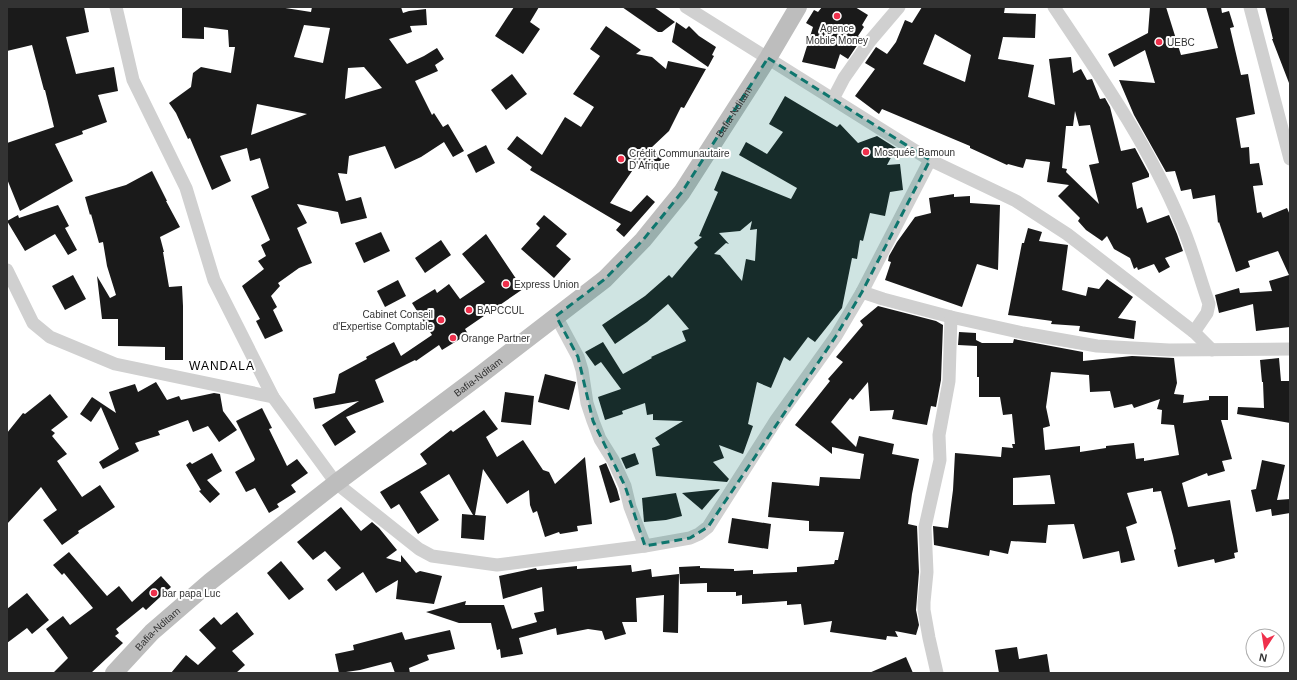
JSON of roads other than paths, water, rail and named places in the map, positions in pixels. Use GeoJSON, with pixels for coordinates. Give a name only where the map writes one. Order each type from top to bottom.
{"type":"FeatureCollection","features":[{"type":"Feature","properties":{"kind":"main road","name":"Bafia-Nditam"},"geometry":{"type":"LineString","coordinates":[[114,673],[152,632],[205,586],[336,482],[605,279],[643,240],[682,192],[768,58],[798,7]]}},
{"type":"Feature","properties":{"kind":"street"},"geometry":{"type":"LineString","coordinates":[[116,7],[134,80],[186,188],[214,280],[273,397],[336,482],[419,549],[432,556],[498,565],[645,546],[690,538],[699,534],[708,527],[776,420],[836,336],[862,292],[930,160]]}},
{"type":"Feature","properties":{"kind":"street"},"geometry":{"type":"LineString","coordinates":[[686,7],[930,160],[1023,205],[1067,234],[1194,332],[1212,350]]}},
{"type":"Feature","properties":{"kind":"street"},"geometry":{"type":"LineString","coordinates":[[833,99],[844,78],[870,41],[899,7]]}},
{"type":"Feature","properties":{"kind":"street"},"geometry":{"type":"LineString","coordinates":[[1054,7],[1122,113],[1152,164],[1181,222],[1209,304],[1207,313],[1194,332]]}},
{"type":"Feature","properties":{"kind":"street"},"geometry":{"type":"LineString","coordinates":[[1250,7],[1290,159]]}},
{"type":"Feature","properties":{"kind":"street"},"geometry":{"type":"LineString","coordinates":[[7,270],[33,323],[50,337],[115,364],[273,397]]}},
{"type":"Feature","properties":{"kind":"street"},"geometry":{"type":"LineString","coordinates":[[862,292],[950,317],[1023,333],[1097,346],[1169,350],[1290,349]]}},
{"type":"Feature","properties":{"kind":"street"},"geometry":{"type":"LineString","coordinates":[[556,316],[578,357],[582,370],[587,403],[593,421],[600,439],[625,486],[630,507],[645,546]]}},
{"type":"Feature","properties":{"kind":"street"},"geometry":{"type":"LineString","coordinates":[[937,673],[924,610],[927,572],[925,527],[940,460],[939,435],[949,381],[950,317]]}},
{"type":"Feature","properties":{"kind":"place","name":"Agence Mobile Money"},"geometry":{"type":"Point","coordinates":[837,16]}},
{"type":"Feature","properties":{"kind":"place","name":"UEBC"},"geometry":{"type":"Point","coordinates":[1159,42]}},
{"type":"Feature","properties":{"kind":"place","name":"Mosquée Bamoun"},"geometry":{"type":"Point","coordinates":[866,152]}},
{"type":"Feature","properties":{"kind":"place","name":"Crédit Communautaire D'Afrique"},"geometry":{"type":"Point","coordinates":[621,159]}},
{"type":"Feature","properties":{"kind":"place","name":"Express Union"},"geometry":{"type":"Point","coordinates":[506,284]}},
{"type":"Feature","properties":{"kind":"place","name":"BAPCCUL"},"geometry":{"type":"Point","coordinates":[469,310]}},
{"type":"Feature","properties":{"kind":"place","name":"Cabinet Conseil d'Expertise Comptable"},"geometry":{"type":"Point","coordinates":[441,320]}},
{"type":"Feature","properties":{"kind":"place","name":"Orange Partner"},"geometry":{"type":"Point","coordinates":[453,338]}},
{"type":"Feature","properties":{"kind":"place","name":"bar papa Luc"},"geometry":{"type":"Point","coordinates":[154,593]}},
{"type":"Feature","properties":{"kind":"district","name":"WANDALA"},"geometry":{"type":"Point","coordinates":[222,366]}}]}
